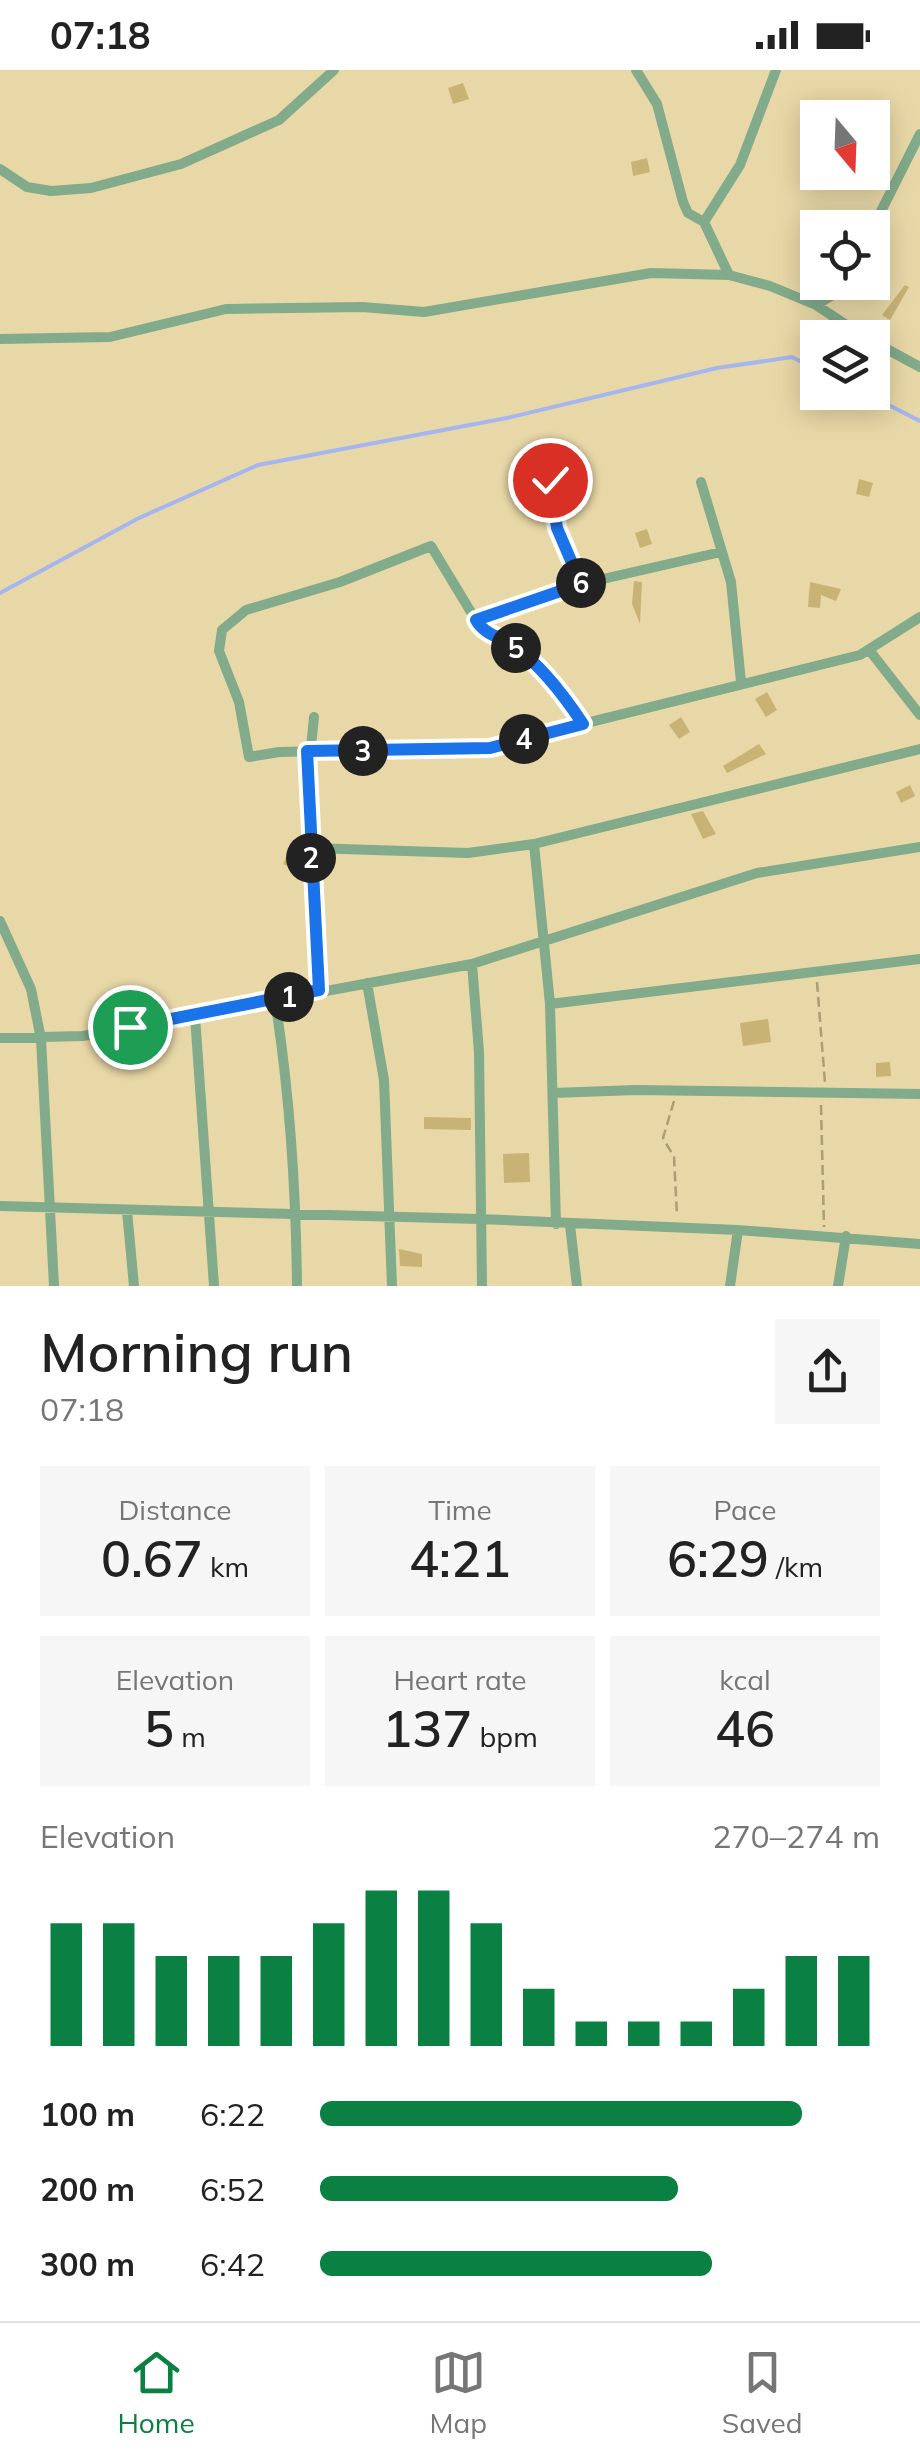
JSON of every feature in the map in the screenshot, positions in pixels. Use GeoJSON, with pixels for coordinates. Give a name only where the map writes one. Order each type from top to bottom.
{"type":"FeatureCollection","features":[{"type":"Feature","properties":{"kind":"street"},"geometry":{"type":"LineString","coordinates":[[0,169],[27,187],[51,191],[92,188],[182,164],[278,120],[334,70]]}},
{"type":"Feature","properties":{"kind":"street"},"geometry":{"type":"LineString","coordinates":[[636,70],[657,104],[682,202],[688,213],[704,222],[729,275]]}},
{"type":"Feature","properties":{"kind":"street"},"geometry":{"type":"LineString","coordinates":[[704,222],[740,165],[776,70]]}},
{"type":"Feature","properties":{"kind":"street"},"geometry":{"type":"LineString","coordinates":[[881,210],[920,134]]}},
{"type":"Feature","properties":{"kind":"street"},"geometry":{"type":"LineString","coordinates":[[0,338],[110,337],[194,313],[226,309],[362,307],[424,312],[603,278],[650,273],[729,275],[816,306],[839,319],[840,300]]}},
{"type":"Feature","properties":{"kind":"street"},"geometry":{"type":"LineString","coordinates":[[816,306],[824,300]]}},
{"type":"Feature","properties":{"kind":"street"},"geometry":{"type":"LineString","coordinates":[[890,350],[920,366]]}},
{"type":"Feature","properties":{"kind":"street"},"geometry":{"type":"LineString","coordinates":[[550,480],[557,528],[581,584]]}},
{"type":"Feature","properties":{"kind":"street"},"geometry":{"type":"LineString","coordinates":[[701,482],[733,594],[741,682]]}},
{"type":"Feature","properties":{"kind":"street"},"geometry":{"type":"LineString","coordinates":[[583,724],[567,700],[516,647],[480,627],[431,546],[340,582],[246,610],[222,630],[220,651],[239,702],[249,757],[307,751],[490,748],[870,651],[920,617]]}},
{"type":"Feature","properties":{"kind":"street"},"geometry":{"type":"LineString","coordinates":[[476,620],[581,584],[721,552]]}},
{"type":"Feature","properties":{"kind":"street"},"geometry":{"type":"LineString","coordinates":[[870,651],[920,714]]}},
{"type":"Feature","properties":{"kind":"street"},"geometry":{"type":"LineString","coordinates":[[314,718],[307,751],[319,990]]}},
{"type":"Feature","properties":{"kind":"street"},"geometry":{"type":"LineString","coordinates":[[310,848],[468,853],[534,844],[920,749]]}},
{"type":"Feature","properties":{"kind":"street"},"geometry":{"type":"LineString","coordinates":[[534,844],[550,1004],[556,1224]]}},
{"type":"Feature","properties":{"kind":"street"},"geometry":{"type":"LineString","coordinates":[[0,1038],[83,1036],[472,964],[544,944],[757,872],[920,846]]}},
{"type":"Feature","properties":{"kind":"street"},"geometry":{"type":"LineString","coordinates":[[0,921],[31,989],[41,1039],[54,1286]]}},
{"type":"Feature","properties":{"kind":"street"},"geometry":{"type":"LineString","coordinates":[[550,1004],[920,959]]}},
{"type":"Feature","properties":{"kind":"street"},"geometry":{"type":"LineString","coordinates":[[472,964],[479,1052],[482,1286]]}},
{"type":"Feature","properties":{"kind":"street"},"geometry":{"type":"LineString","coordinates":[[367,983],[384,1080],[392,1286]]}},
{"type":"Feature","properties":{"kind":"street"},"geometry":{"type":"LineString","coordinates":[[275,1000],[296,1215],[296,1286]]}},
{"type":"Feature","properties":{"kind":"street"},"geometry":{"type":"LineString","coordinates":[[195,1016],[214,1286]]}},
{"type":"Feature","properties":{"kind":"street"},"geometry":{"type":"LineString","coordinates":[[553,1093],[920,1094]]}},
{"type":"Feature","properties":{"kind":"street"},"geometry":{"type":"LineString","coordinates":[[0,1206],[677,1227],[920,1244]]}},
{"type":"Feature","properties":{"kind":"street"},"geometry":{"type":"LineString","coordinates":[[127,1211],[134,1286]]}},
{"type":"Feature","properties":{"kind":"street"},"geometry":{"type":"LineString","coordinates":[[570,1225],[578,1286]]}},
{"type":"Feature","properties":{"kind":"street"},"geometry":{"type":"LineString","coordinates":[[730,1286],[738,1230]]}},
{"type":"Feature","properties":{"kind":"street"},"geometry":{"type":"LineString","coordinates":[[838,1286],[846,1236]]}},
{"type":"Feature","properties":{"kind":"path"},"geometry":{"type":"LineString","coordinates":[[677,1091],[663,1138],[674,1157],[677,1227]]}},
{"type":"Feature","properties":{"kind":"building"},"geometry":{"type":"Polygon","coordinates":[[[463,83],[469,99],[453,104],[448,88],[463,83]]]}},
{"type":"Feature","properties":{"kind":"building"},"geometry":{"type":"Polygon","coordinates":[[[647,158],[650,172],[633,176],[631,162],[647,158]]]}},
{"type":"Feature","properties":{"kind":"building"},"geometry":{"type":"Polygon","coordinates":[[[905,285],[909,287],[890,320],[882,315],[905,285]]]}},
{"type":"Feature","properties":{"kind":"building"},"geometry":{"type":"Polygon","coordinates":[[[581,453],[587,466],[568,470],[565,463],[581,453]]]}},
{"type":"Feature","properties":{"kind":"building"},"geometry":{"type":"Polygon","coordinates":[[[859,479],[873,483],[869,497],[856,494],[859,479]]]}},
{"type":"Feature","properties":{"kind":"building"},"geometry":{"type":"Polygon","coordinates":[[[647,529],[652,544],[640,548],[635,533],[647,529]]]}},
{"type":"Feature","properties":{"kind":"building"},"geometry":{"type":"Polygon","coordinates":[[[634,581],[642,582],[640,624],[632,604],[634,581]]]}},
{"type":"Feature","properties":{"kind":"building"},"geometry":{"type":"Polygon","coordinates":[[[810,582],[841,589],[836,601],[821,595],[820,608],[808,607],[810,582]]]}},
{"type":"Feature","properties":{"kind":"building"},"geometry":{"type":"Polygon","coordinates":[[[767,692],[777,710],[766,717],[755,699],[767,692]]]}},
{"type":"Feature","properties":{"kind":"building"},"geometry":{"type":"Polygon","coordinates":[[[681,717],[690,732],[679,739],[669,725],[681,717]]]}},
{"type":"Feature","properties":{"kind":"building"},"geometry":{"type":"Polygon","coordinates":[[[759,744],[766,754],[727,773],[723,766],[759,744]]]}},
{"type":"Feature","properties":{"kind":"building"},"geometry":{"type":"Polygon","coordinates":[[[910,785],[915,796],[901,803],[896,792],[910,785]]]}},
{"type":"Feature","properties":{"kind":"building"},"geometry":{"type":"Polygon","coordinates":[[[703,811],[716,834],[703,839],[691,814],[703,811]]]}},
{"type":"Feature","properties":{"kind":"building"},"geometry":{"type":"Polygon","coordinates":[[[289,851],[301,857],[296,870],[283,864],[289,851]]]}},
{"type":"Feature","properties":{"kind":"building"},"geometry":{"type":"Polygon","coordinates":[[[768,1019],[771,1042],[743,1046],[740,1023],[768,1019]]]}},
{"type":"Feature","properties":{"kind":"building"},"geometry":{"type":"Polygon","coordinates":[[[890,1062],[891,1076],[876,1077],[876,1063],[890,1062]]]}},
{"type":"Feature","properties":{"kind":"building"},"geometry":{"type":"Polygon","coordinates":[[[424,1117],[471,1118],[471,1130],[424,1129],[424,1117]]]}},
{"type":"Feature","properties":{"kind":"building"},"geometry":{"type":"Polygon","coordinates":[[[529,1153],[530,1182],[504,1183],[503,1154],[529,1153]]]}},
{"type":"Feature","properties":{"kind":"building"},"geometry":{"type":"Polygon","coordinates":[[[399,1249],[422,1254],[422,1267],[400,1266],[399,1249]]]}},
{"type":"Feature","properties":{"kind":"waterway"},"geometry":{"type":"LineString","coordinates":[[0,593],[139,518],[258,465],[507,418],[717,368],[792,357],[800,361]]}},
{"type":"Feature","properties":{"kind":"waterway"},"geometry":{"type":"LineString","coordinates":[[890,406],[920,421]]}},
{"type":"Feature","properties":{"kind":"route"},"geometry":{"type":"LineString","coordinates":[[130,1027],[319,990],[306,797],[307,751],[490,748],[583,724],[567,700],[516,647],[480,627],[476,620],[581,584],[557,528],[550,480]]}}]}
